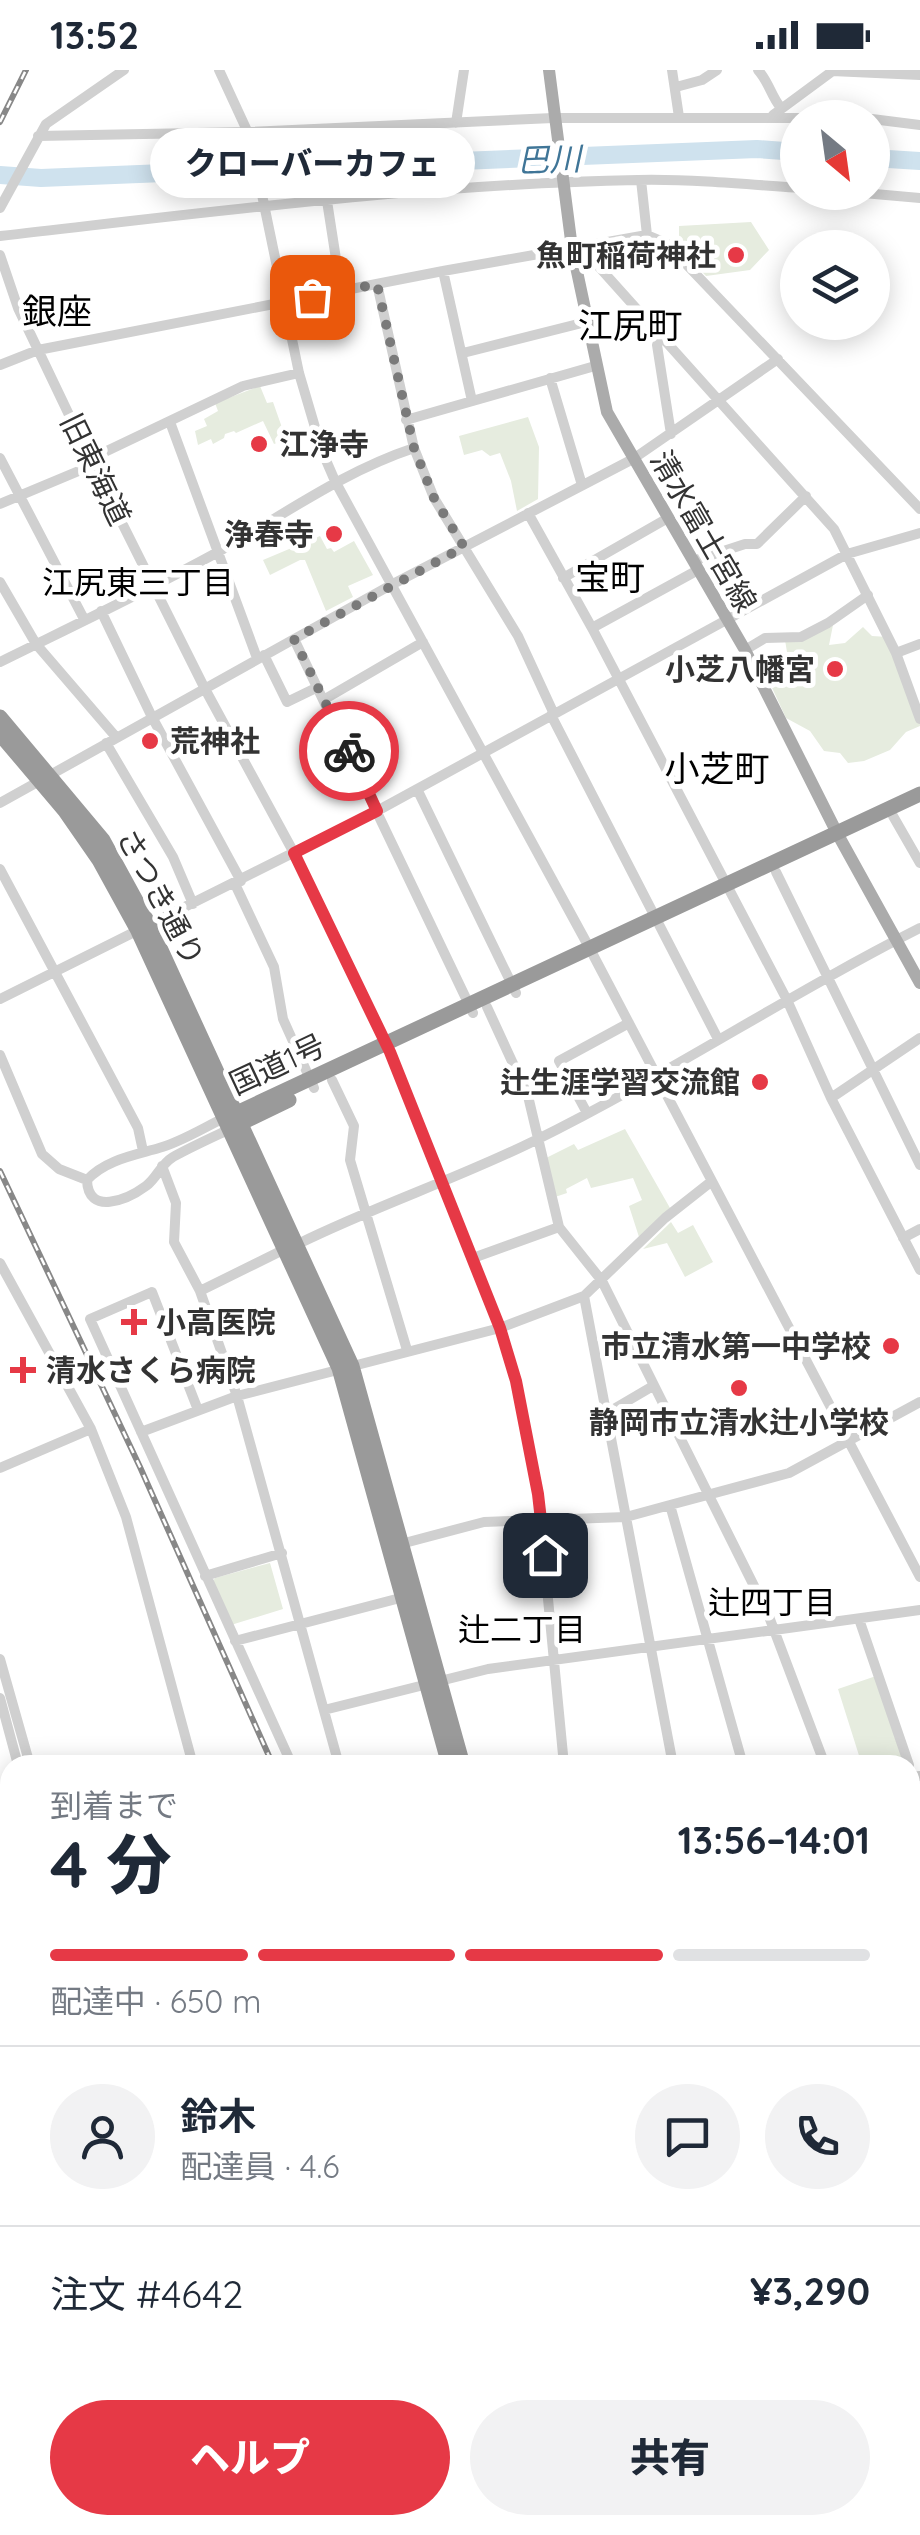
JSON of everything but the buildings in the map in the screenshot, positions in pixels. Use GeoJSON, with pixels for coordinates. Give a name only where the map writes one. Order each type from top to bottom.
{"type":"FeatureCollection","features":[{"type":"Feature","properties":{"kind":"highway","name":"さつき通り"},"geometry":{"type":"LineString","coordinates":[[0,717],[144,928],[233,1121]]}},
{"type":"Feature","properties":{"kind":"highway","name":"さつき通り"},"geometry":{"type":"LineString","coordinates":[[0,734],[45,778]]}},
{"type":"Feature","properties":{"kind":"highway","name":"国道1号"},"geometry":{"type":"LineString","coordinates":[[729,889],[776,872],[920,794]]}},
{"type":"Feature","properties":{"kind":"highway","name":"国道1号"},"geometry":{"type":"LineString","coordinates":[[448,1755],[434,1682],[346,1367],[233,1121],[841,836],[920,803]]}},
{"type":"Feature","properties":{"kind":"highway","name":"国道1号"},"geometry":{"type":"LineString","coordinates":[[312,1084],[332,1080],[388,1048]]}},
{"type":"Feature","properties":{"kind":"highway","name":"国道1号"},"geometry":{"type":"LineString","coordinates":[[396,1545],[404,1597],[460,1755]]}},
{"type":"Feature","properties":{"kind":"main road","name":"清水富士宮線"},"geometry":{"type":"LineString","coordinates":[[550,70],[572,248],[607,412],[745,650],[920,983]]}},
{"type":"Feature","properties":{"kind":"street"},"geometry":{"type":"LineString","coordinates":[[0,208],[37,139],[55,115],[124,70]]}},
{"type":"Feature","properties":{"kind":"street"},"geometry":{"type":"LineString","coordinates":[[219,70],[249,135],[299,373],[335,481],[593,953],[920,1577]]}},
{"type":"Feature","properties":{"kind":"street"},"geometry":{"type":"LineString","coordinates":[[456,123],[464,70]]}},
{"type":"Feature","properties":{"kind":"street"},"geometry":{"type":"LineString","coordinates":[[672,70],[680,117]]}},
{"type":"Feature","properties":{"kind":"street"},"geometry":{"type":"LineString","coordinates":[[676,87],[702,80],[717,70]]}},
{"type":"Feature","properties":{"kind":"street"},"geometry":{"type":"LineString","coordinates":[[758,70],[768,80],[776,112]]}},
{"type":"Feature","properties":{"kind":"street"},"geometry":{"type":"LineString","coordinates":[[776,112],[833,71],[920,75]]}},
{"type":"Feature","properties":{"kind":"street"},"geometry":{"type":"LineString","coordinates":[[37,139],[249,135],[456,123],[780,113]]}},
{"type":"Feature","properties":{"kind":"street"},"geometry":{"type":"LineString","coordinates":[[890,121],[920,125]]}},
{"type":"Feature","properties":{"kind":"street"},"geometry":{"type":"LineString","coordinates":[[641,180],[646,235]]}},
{"type":"Feature","properties":{"kind":"street"},"geometry":{"type":"LineString","coordinates":[[0,236],[264,202],[497,185],[641,180],[780,187]]}},
{"type":"Feature","properties":{"kind":"street"},"geometry":{"type":"LineString","coordinates":[[890,195],[920,198]]}},
{"type":"Feature","properties":{"kind":"street"},"geometry":{"type":"LineString","coordinates":[[327,200],[341,291]]}},
{"type":"Feature","properties":{"kind":"street"},"geometry":{"type":"LineString","coordinates":[[0,365],[38,350],[646,235],[666,243],[920,509]]}},
{"type":"Feature","properties":{"kind":"street"},"geometry":{"type":"LineString","coordinates":[[572,248],[591,258],[834,530],[896,652],[920,719]]}},
{"type":"Feature","properties":{"kind":"street","name":"旧東海道"},"geometry":{"type":"LineString","coordinates":[[0,258],[18,308],[92,462],[205,689],[294,853],[388,1048],[500,1328],[516,1381],[542,1520],[563,1755]]}},
{"type":"Feature","properties":{"kind":"street"},"geometry":{"type":"LineString","coordinates":[[444,271],[472,401]]}},
{"type":"Feature","properties":{"kind":"street"},"geometry":{"type":"LineString","coordinates":[[377,284],[406,420],[434,498],[518,636],[552,714],[718,1039]]}},
{"type":"Feature","properties":{"kind":"street"},"geometry":{"type":"LineString","coordinates":[[463,352],[586,322]]}},
{"type":"Feature","properties":{"kind":"street"},"geometry":{"type":"LineString","coordinates":[[661,336],[658,346],[671,434]]}},
{"type":"Feature","properties":{"kind":"street"},"geometry":{"type":"LineString","coordinates":[[0,804],[391,584],[633,459],[778,359]]}},
{"type":"Feature","properties":{"kind":"street"},"geometry":{"type":"LineString","coordinates":[[406,420],[595,366]]}},
{"type":"Feature","properties":{"kind":"street"},"geometry":{"type":"LineString","coordinates":[[0,504],[243,386],[299,373]]}},
{"type":"Feature","properties":{"kind":"street"},"geometry":{"type":"LineString","coordinates":[[550,378],[582,486]]}},
{"type":"Feature","properties":{"kind":"street"},"geometry":{"type":"LineString","coordinates":[[170,422],[261,656],[287,702],[318,686]]}},
{"type":"Feature","properties":{"kind":"street"},"geometry":{"type":"LineString","coordinates":[[0,662],[218,552],[335,481],[414,448]]}},
{"type":"Feature","properties":{"kind":"street"},"geometry":{"type":"LineString","coordinates":[[0,458],[84,619]]}},
{"type":"Feature","properties":{"kind":"street"},"geometry":{"type":"LineString","coordinates":[[592,628],[696,565],[744,544],[757,544],[806,496]]}},
{"type":"Feature","properties":{"kind":"street"},"geometry":{"type":"LineString","coordinates":[[528,514],[787,1000],[920,1270]]}},
{"type":"Feature","properties":{"kind":"street"},"geometry":{"type":"LineString","coordinates":[[563,578],[668,518]]}},
{"type":"Feature","properties":{"kind":"street"},"geometry":{"type":"LineString","coordinates":[[0,998],[377,811],[847,554],[920,533]]}},
{"type":"Feature","properties":{"kind":"street"},"geometry":{"type":"LineString","coordinates":[[0,582],[36,644],[111,740],[173,857],[193,904]]}},
{"type":"Feature","properties":{"kind":"street"},"geometry":{"type":"LineString","coordinates":[[745,650],[765,638],[801,636],[828,623],[868,595]]}},
{"type":"Feature","properties":{"kind":"street"},"geometry":{"type":"LineString","coordinates":[[101,611],[238,882],[274,967],[283,1019],[312,1084]]}},
{"type":"Feature","properties":{"kind":"street"},"geometry":{"type":"LineString","coordinates":[[294,639],[476,1008],[528,1096],[559,1226],[602,1280],[776,1632],[821,1755]]}},
{"type":"Feature","properties":{"kind":"street"},"geometry":{"type":"LineString","coordinates":[[325,699],[424,642]]}},
{"type":"Feature","properties":{"kind":"street"},"geometry":{"type":"LineString","coordinates":[[896,652],[920,644]]}},
{"type":"Feature","properties":{"kind":"street"},"geometry":{"type":"LineString","coordinates":[[417,790],[514,989]]}},
{"type":"Feature","properties":{"kind":"street"},"geometry":{"type":"LineString","coordinates":[[893,816],[920,863]]}},
{"type":"Feature","properties":{"kind":"street"},"geometry":{"type":"LineString","coordinates":[[0,869],[138,1128],[143,1151]]}},
{"type":"Feature","properties":{"kind":"street"},"geometry":{"type":"LineString","coordinates":[[776,872],[920,1165]]}},
{"type":"Feature","properties":{"kind":"street"},"geometry":{"type":"LineString","coordinates":[[200,1291],[366,1211],[442,1185],[536,1140],[920,928]]}},
{"type":"Feature","properties":{"kind":"street"},"geometry":{"type":"LineString","coordinates":[[587,1114],[559,1060],[628,1023]]}},
{"type":"Feature","properties":{"kind":"street"},"geometry":{"type":"LineString","coordinates":[[832,1098],[920,1038]]}},
{"type":"Feature","properties":{"kind":"street"},"geometry":{"type":"LineString","coordinates":[[0,1055],[42,1154],[59,1169],[88,1180]]}},
{"type":"Feature","properties":{"kind":"street"},"geometry":{"type":"LineString","coordinates":[[332,1080],[354,1126],[349,1154],[407,1350]]}},
{"type":"Feature","properties":{"kind":"street"},"geometry":{"type":"LineString","coordinates":[[88,1180],[96,1172],[143,1151],[233,1121]]}},
{"type":"Feature","properties":{"kind":"street"},"geometry":{"type":"LineString","coordinates":[[88,1180],[93,1200],[108,1203],[149,1184],[162,1166],[233,1121]]}},
{"type":"Feature","properties":{"kind":"street"},"geometry":{"type":"LineString","coordinates":[[162,1166],[176,1203],[174,1242],[200,1291],[238,1396],[336,1755]]}},
{"type":"Feature","properties":{"kind":"street"},"geometry":{"type":"LineString","coordinates":[[142,1432],[238,1396],[500,1328],[584,1296],[664,1218],[712,1181]]}},
{"type":"Feature","properties":{"kind":"street"},"geometry":{"type":"LineString","coordinates":[[473,1258],[559,1226]]}},
{"type":"Feature","properties":{"kind":"street"},"geometry":{"type":"LineString","coordinates":[[904,1238],[920,1229]]}},
{"type":"Feature","properties":{"kind":"street"},"geometry":{"type":"LineString","coordinates":[[0,1263],[91,1430],[126,1518],[190,1755]]}},
{"type":"Feature","properties":{"kind":"street"},"geometry":{"type":"LineString","coordinates":[[198,1410],[152,1292],[90,1319],[287,1755]]}},
{"type":"Feature","properties":{"kind":"street"},"geometry":{"type":"LineString","coordinates":[[584,1296],[672,1755]]}},
{"type":"Feature","properties":{"kind":"street"},"geometry":{"type":"LineString","coordinates":[[606,1413],[653,1386]]}},
{"type":"Feature","properties":{"kind":"street"},"geometry":{"type":"LineString","coordinates":[[396,1545],[484,1522],[626,1517],[788,1472],[916,1404],[920,1420]]}},
{"type":"Feature","properties":{"kind":"street"},"geometry":{"type":"LineString","coordinates":[[0,1468],[91,1430]]}},
{"type":"Feature","properties":{"kind":"street"},"geometry":{"type":"LineString","coordinates":[[670,1505],[740,1755]]}},
{"type":"Feature","properties":{"kind":"street"},"geometry":{"type":"LineString","coordinates":[[906,1549],[920,1541]]}},
{"type":"Feature","properties":{"kind":"street"},"geometry":{"type":"LineString","coordinates":[[205,1576],[282,1553]]}},
{"type":"Feature","properties":{"kind":"street"},"geometry":{"type":"LineString","coordinates":[[235,1641],[404,1597]]}},
{"type":"Feature","properties":{"kind":"street"},"geometry":{"type":"LineString","coordinates":[[324,1710],[488,1668],[920,1610]]}},
{"type":"Feature","properties":{"kind":"street"},"geometry":{"type":"LineString","coordinates":[[859,1618],[907,1755]]}},
{"type":"Feature","properties":{"kind":"street"},"geometry":{"type":"LineString","coordinates":[[0,1660],[27,1755]]}},
{"type":"Feature","properties":{"kind":"street"},"geometry":{"type":"LineString","coordinates":[[0,1698],[15,1755]]}},
{"type":"Feature","properties":{"kind":"shaded area"},"geometry":{"type":"Polygon","coordinates":[[[751,222],[769,250],[750,270],[706,276],[679,248],[679,226],[751,222]]]}},
{"type":"Feature","properties":{"kind":"shaded area"},"geometry":{"type":"Polygon","coordinates":[[[260,386],[267,403],[273,402],[286,439],[274,444],[263,421],[225,434],[213,444],[211,439],[198,445],[195,431],[207,426],[204,419],[218,411],[215,403],[260,386]]]}},
{"type":"Feature","properties":{"kind":"shaded area"},"geometry":{"type":"Polygon","coordinates":[[[528,417],[539,447],[538,499],[517,511],[500,453],[490,456],[482,450],[464,455],[459,436],[528,417]]]}},
{"type":"Feature","properties":{"kind":"shaded area"},"geometry":{"type":"Polygon","coordinates":[[[320,536],[327,549],[334,552],[354,541],[373,575],[348,586],[353,597],[326,611],[305,560],[270,575],[263,560],[320,536]]]}},
{"type":"Feature","properties":{"kind":"shaded area"},"geometry":{"type":"Polygon","coordinates":[[[833,625],[829,645],[845,643],[863,627],[872,636],[888,637],[920,715],[920,726],[906,732],[890,750],[864,761],[848,763],[840,753],[824,751],[810,731],[786,718],[768,679],[768,672],[779,668],[788,658],[785,640],[833,625]]]}},
{"type":"Feature","properties":{"kind":"shaded area"},"geometry":{"type":"Polygon","coordinates":[[[625,1129],[670,1208],[639,1237],[629,1206],[642,1200],[633,1178],[591,1188],[587,1178],[555,1197],[546,1158],[574,1144],[578,1150],[625,1129]]]}},
{"type":"Feature","properties":{"kind":"shaded area"},"geometry":{"type":"Polygon","coordinates":[[[671,1222],[678,1233],[693,1225],[713,1262],[685,1277],[667,1243],[643,1249],[671,1222]]]}},
{"type":"Feature","properties":{"kind":"shaded area"},"geometry":{"type":"Polygon","coordinates":[[[270,1563],[283,1609],[231,1625],[212,1583],[215,1578],[270,1563]]]}},
{"type":"Feature","properties":{"kind":"shaded area"},"geometry":{"type":"Polygon","coordinates":[[[876,1676],[903,1755],[859,1755],[838,1689],[876,1676]]]}},
{"type":"Feature","properties":{"kind":"waterway","name":"巴川"},"geometry":{"type":"LineString","coordinates":[[0,175],[41,178],[780,151]]}},
{"type":"Feature","properties":{"kind":"waterway","name":"巴川"},"geometry":{"type":"LineString","coordinates":[[890,159],[920,161]]}},
{"type":"Feature","properties":{"kind":"railway"},"geometry":{"type":"LineString","coordinates":[[0,122],[26,70]]}},
{"type":"Feature","properties":{"kind":"railway"},"geometry":{"type":"LineString","coordinates":[[0,1171],[140,1467],[269,1755]]}},
{"type":"Feature","properties":{"kind":"way so far"},"geometry":{"type":"LineString","coordinates":[[312,297],[377,284],[414,448],[434,498],[464,547],[294,639],[349,751]]}},
{"type":"Feature","properties":{"kind":"place","name":"魚町稲荷神社"},"geometry":{"type":"Point","coordinates":[736,255]}},
{"type":"Feature","properties":{"kind":"place","name":"クローバーカフェ"},"geometry":{"type":"Point","coordinates":[312,297]}},
{"type":"Feature","properties":{"kind":"place","name":"江浄寺"},"geometry":{"type":"Point","coordinates":[259,444]}},
{"type":"Feature","properties":{"kind":"place","name":"浄春寺"},"geometry":{"type":"Point","coordinates":[334,534]}},
{"type":"Feature","properties":{"kind":"place","name":"小芝八幡宮"},"geometry":{"type":"Point","coordinates":[835,669]}},
{"type":"Feature","properties":{"kind":"place","name":"荒神社"},"geometry":{"type":"Point","coordinates":[150,741]}},
{"type":"Feature","properties":{"kind":"place","name":"辻生涯学習交流館"},"geometry":{"type":"Point","coordinates":[760,1082]}},
{"type":"Feature","properties":{"kind":"place","name":"小高医院"},"geometry":{"type":"Point","coordinates":[134,1322]}},
{"type":"Feature","properties":{"kind":"place","name":"市立清水第一中学校"},"geometry":{"type":"Point","coordinates":[891,1346]}},
{"type":"Feature","properties":{"kind":"place","name":"清水さくら病院"},"geometry":{"type":"Point","coordinates":[23,1370]}},
{"type":"Feature","properties":{"kind":"place","name":"静岡市立清水辻小学校"},"geometry":{"type":"Point","coordinates":[739,1388]}},
{"type":"Feature","properties":{"kind":"district","name":"銀座"},"geometry":{"type":"Point","coordinates":[57,311]}},
{"type":"Feature","properties":{"kind":"district","name":"江尻町"},"geometry":{"type":"Point","coordinates":[630,325]}},
{"type":"Feature","properties":{"kind":"district","name":"宝町"},"geometry":{"type":"Point","coordinates":[610,577]}},
{"type":"Feature","properties":{"kind":"district","name":"江尻東三丁目"},"geometry":{"type":"Point","coordinates":[138,582]}},
{"type":"Feature","properties":{"kind":"district","name":"小芝町"},"geometry":{"type":"Point","coordinates":[717,768]}},
{"type":"Feature","properties":{"kind":"district","name":"辻四丁目"},"geometry":{"type":"Point","coordinates":[772,1602]}},
{"type":"Feature","properties":{"kind":"district","name":"辻二丁目"},"geometry":{"type":"Point","coordinates":[522,1629]}},
{"type":"Feature","properties":{"kind":"route"},"geometry":{"type":"LineString","coordinates":[[349,751],[377,811],[294,853],[390,1052],[500,1328],[516,1381],[538,1494],[545,1555]]}}]}
